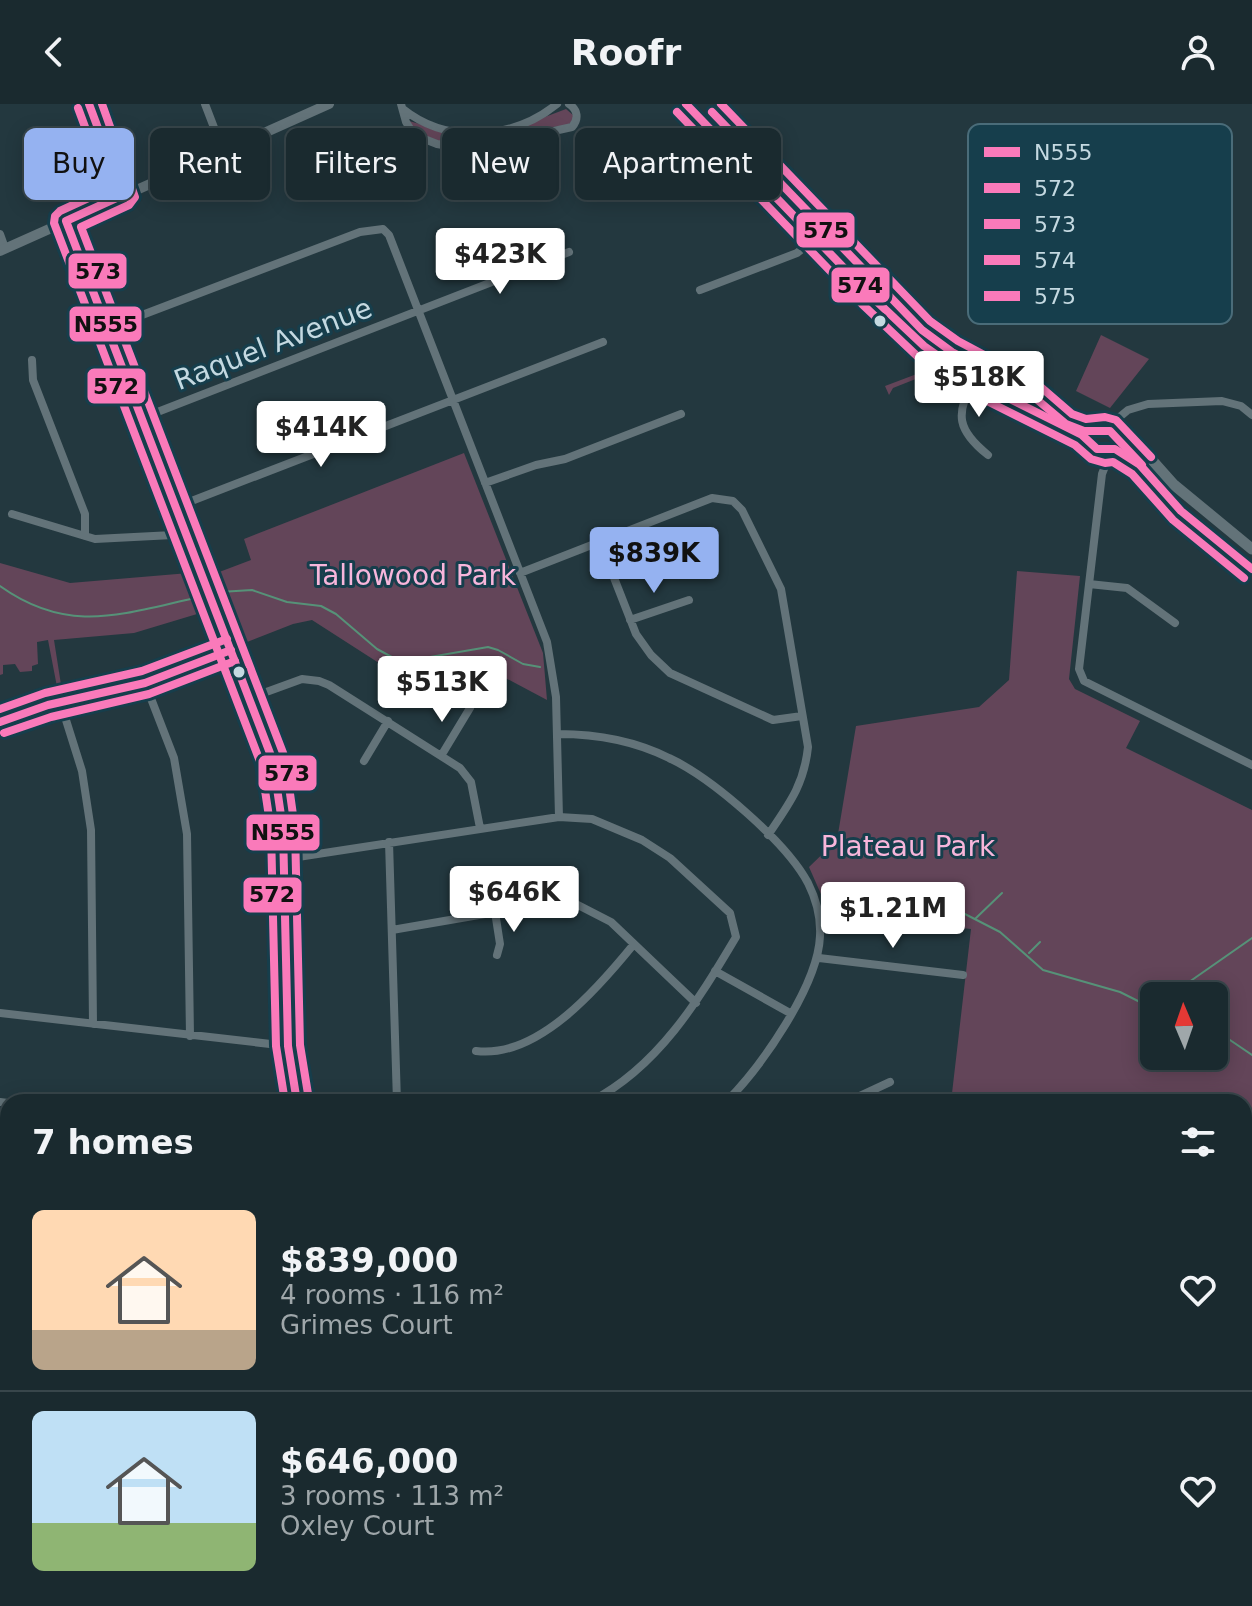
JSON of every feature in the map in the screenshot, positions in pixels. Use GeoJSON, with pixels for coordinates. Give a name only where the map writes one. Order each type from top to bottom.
{"type":"FeatureCollection","features":[{"type":"Feature","properties":{"kind":"main road"},"geometry":{"type":"LineString","coordinates":[[686,104],[815,239],[924,346],[974,381],[1047,416],[1094,446],[1113,450],[1140,465],[1167,499],[1252,569]]}},
{"type":"Feature","properties":{"kind":"main road"},"geometry":{"type":"LineString","coordinates":[[721,104],[906,299],[946,333],[1035,382],[1072,414],[1120,425],[1173,484],[1252,549]]}},
{"type":"Feature","properties":{"kind":"main road"},"geometry":{"type":"LineString","coordinates":[[1094,446],[1091,425],[1100,418]]}},
{"type":"Feature","properties":{"kind":"main road"},"geometry":{"type":"LineString","coordinates":[[1113,450],[1122,440],[1120,425]]}},
{"type":"Feature","properties":{"kind":"street"},"geometry":{"type":"LineString","coordinates":[[89,104],[98,128]]}},
{"type":"Feature","properties":{"kind":"street"},"geometry":{"type":"LineString","coordinates":[[205,104],[214,128]]}},
{"type":"Feature","properties":{"kind":"street"},"geometry":{"type":"LineString","coordinates":[[270,130],[329,104]]}},
{"type":"Feature","properties":{"kind":"street"},"geometry":{"type":"LineString","coordinates":[[402,106],[416,119],[446,130],[491,134],[545,115],[557,104]]}},
{"type":"Feature","properties":{"kind":"street"},"geometry":{"type":"LineString","coordinates":[[402,106],[406,122],[414,135],[437,144],[497,151],[545,133],[572,127],[577,116],[569,104]]}},
{"type":"Feature","properties":{"kind":"street"},"geometry":{"type":"LineString","coordinates":[[0,234],[3,250],[112,200]]}},
{"type":"Feature","properties":{"kind":"street"},"geometry":{"type":"LineString","coordinates":[[66,221],[273,761],[281,803],[285,859],[288,1046],[296,1094]]}},
{"type":"Feature","properties":{"kind":"street"},"geometry":{"type":"LineString","coordinates":[[108,328],[373,229],[383,229],[389,235],[551,659],[558,734],[559,817]]}},
{"type":"Feature","properties":{"kind":"street"},"geometry":{"type":"LineString","coordinates":[[700,290],[797,253],[815,239]]}},
{"type":"Feature","properties":{"kind":"street"},"geometry":{"type":"LineString","coordinates":[[835,259],[852,242]]}},
{"type":"Feature","properties":{"kind":"street","name":"Raquel Avenue"},"geometry":{"type":"LineString","coordinates":[[142,418],[569,252]]}},
{"type":"Feature","properties":{"kind":"street"},"geometry":{"type":"LineString","coordinates":[[176,507],[603,342]]}},
{"type":"Feature","properties":{"kind":"street"},"geometry":{"type":"LineString","coordinates":[[32,360],[33,380],[85,514],[85,536]]}},
{"type":"Feature","properties":{"kind":"street"},"geometry":{"type":"LineString","coordinates":[[974,381],[962,401],[963,422],[968,439],[988,455]]}},
{"type":"Feature","properties":{"kind":"street"},"geometry":{"type":"LineString","coordinates":[[1120,425],[1128,410],[1148,404],[1222,401],[1241,406],[1252,415]]}},
{"type":"Feature","properties":{"kind":"street"},"geometry":{"type":"LineString","coordinates":[[485,483],[524,468],[565,459],[681,414]]}},
{"type":"Feature","properties":{"kind":"street"},"geometry":{"type":"LineString","coordinates":[[1094,446],[1102,474]]}},
{"type":"Feature","properties":{"kind":"street"},"geometry":{"type":"LineString","coordinates":[[1113,450],[1102,474],[1079,669],[1084,681],[1252,765]]}},
{"type":"Feature","properties":{"kind":"street"},"geometry":{"type":"LineString","coordinates":[[520,573],[712,498],[733,501],[742,510],[781,589],[808,747],[806,770],[799,789],[768,835]]}},
{"type":"Feature","properties":{"kind":"street"},"geometry":{"type":"LineString","coordinates":[[12,514],[95,539],[173,535],[185,530]]}},
{"type":"Feature","properties":{"kind":"street"},"geometry":{"type":"LineString","coordinates":[[600,542],[636,634],[651,655],[670,673],[773,720],[802,716]]}},
{"type":"Feature","properties":{"kind":"street"},"geometry":{"type":"LineString","coordinates":[[1089,584],[1127,588],[1175,623]]}},
{"type":"Feature","properties":{"kind":"street"},"geometry":{"type":"LineString","coordinates":[[630,620],[689,600]]}},
{"type":"Feature","properties":{"kind":"street"},"geometry":{"type":"LineString","coordinates":[[0,722],[60,701],[145,683],[231,650]]}},
{"type":"Feature","properties":{"kind":"street"},"geometry":{"type":"LineString","coordinates":[[250,698],[302,679],[319,681],[460,768],[471,782],[480,828]]}},
{"type":"Feature","properties":{"kind":"street"},"geometry":{"type":"LineString","coordinates":[[145,683],[174,758],[187,834],[190,1036]]}},
{"type":"Feature","properties":{"kind":"street"},"geometry":{"type":"LineString","coordinates":[[60,701],[82,771],[91,830],[93,1024]]}},
{"type":"Feature","properties":{"kind":"street"},"geometry":{"type":"LineString","coordinates":[[441,756],[470,708]]}},
{"type":"Feature","properties":{"kind":"street"},"geometry":{"type":"LineString","coordinates":[[364,761],[388,721]]}},
{"type":"Feature","properties":{"kind":"street"},"geometry":{"type":"LineString","coordinates":[[558,734],[597,736],[671,759],[713,786],[768,835],[799,870],[814,895],[821,932],[819,958],[811,979],[775,1041],[732,1094]]}},
{"type":"Feature","properties":{"kind":"street"},"geometry":{"type":"LineString","coordinates":[[285,859],[559,817],[592,819],[642,840],[670,858],[730,913],[736,937],[696,1003],[662,1044],[633,1072],[601,1094]]}},
{"type":"Feature","properties":{"kind":"street"},"geometry":{"type":"LineString","coordinates":[[389,842],[397,1094]]}},
{"type":"Feature","properties":{"kind":"street"},"geometry":{"type":"LineString","coordinates":[[392,930],[554,902],[576,904],[611,922],[696,1003]]}},
{"type":"Feature","properties":{"kind":"street"},"geometry":{"type":"LineString","coordinates":[[495,912],[500,944],[497,955]]}},
{"type":"Feature","properties":{"kind":"street"},"geometry":{"type":"LineString","coordinates":[[476,1051],[493,1053],[516,1045],[566,1016],[596,991],[634,944]]}},
{"type":"Feature","properties":{"kind":"street"},"geometry":{"type":"LineString","coordinates":[[819,958],[963,975]]}},
{"type":"Feature","properties":{"kind":"street"},"geometry":{"type":"LineString","coordinates":[[715,971],[790,1013]]}},
{"type":"Feature","properties":{"kind":"street"},"geometry":{"type":"LineString","coordinates":[[0,1013],[288,1046]]}},
{"type":"Feature","properties":{"kind":"street"},"geometry":{"type":"LineString","coordinates":[[864,1094],[890,1082]]}},
{"type":"Feature","properties":{"kind":"green space"},"geometry":{"type":"Polygon","coordinates":[[[566,109],[574,119],[567,126],[516,128],[566,109]]]}},
{"type":"Feature","properties":{"kind":"green space"},"geometry":{"type":"Polygon","coordinates":[[[409,121],[442,130],[442,142],[426,137],[426,128],[413,128],[409,121]]]}},
{"type":"Feature","properties":{"kind":"green space"},"geometry":{"type":"Polygon","coordinates":[[[1101,335],[1149,359],[1110,408],[1076,391],[1101,335]]]}},
{"type":"Feature","properties":{"kind":"green space"},"geometry":{"type":"Polygon","coordinates":[[[930,369],[936,371],[893,388],[889,395],[885,386],[930,369]]]}},
{"type":"Feature","properties":{"kind":"green space","name":"Tallowood Park"},"geometry":{"type":"Polygon","coordinates":[[[464,453],[543,653],[547,700],[481,665],[443,670],[424,692],[312,620],[242,644],[214,574],[251,560],[244,539],[464,453]]]}},
{"type":"Feature","properties":{"kind":"green space"},"geometry":{"type":"Polygon","coordinates":[[[0,563],[70,583],[189,573],[207,611],[134,633],[54,640],[62,691],[58,692],[48,640],[37,642],[38,664],[32,666],[32,671],[20,672],[15,664],[3,665],[3,674],[0,675],[0,563]]]}},
{"type":"Feature","properties":{"kind":"green space","name":"Plateau Park"},"geometry":{"type":"Polygon","coordinates":[[[1017,571],[1080,576],[1069,679],[1075,689],[1140,721],[1126,748],[1252,810],[1252,1094],[952,1094],[971,929],[859,916],[856,896],[824,901],[809,867],[837,840],[856,726],[979,707],[1009,680],[1017,571]]]}},
{"type":"Feature","properties":{"kind":"waterway"},"geometry":{"type":"LineString","coordinates":[[0,586],[50,611],[74,616],[122,614],[200,597]]}},
{"type":"Feature","properties":{"kind":"waterway"},"geometry":{"type":"LineString","coordinates":[[220,592],[252,590],[287,602],[321,606],[336,614],[377,649],[401,662],[488,647],[523,664],[540,667]]}},
{"type":"Feature","properties":{"kind":"waterway"},"geometry":{"type":"LineString","coordinates":[[843,883],[893,887],[963,913],[1000,932],[1043,970],[1120,992],[1140,1002]]}},
{"type":"Feature","properties":{"kind":"waterway"},"geometry":{"type":"LineString","coordinates":[[975,919],[1002,893]]}},
{"type":"Feature","properties":{"kind":"waterway"},"geometry":{"type":"LineString","coordinates":[[1189,982],[1252,938]]}},
{"type":"Feature","properties":{"kind":"waterway"},"geometry":{"type":"LineString","coordinates":[[1029,953],[1040,942]]}},
{"type":"Feature","properties":{"kind":"waterway"},"geometry":{"type":"LineString","coordinates":[[1228,1039],[1252,1055]]}},
{"type":"Feature","properties":{"kind":"transit line","name":"N555"},"geometry":{"type":"LineString","coordinates":[[89,104],[123,195],[66,221],[273,761],[283,829],[288,1046],[296,1094]]}},
{"type":"Feature","properties":{"kind":"transit line","name":"573"},"geometry":{"type":"LineString","coordinates":[[102,104],[135,197],[129,205],[81,227],[285,758],[295,829],[300,1045],[308,1094]]}},
{"type":"Feature","properties":{"kind":"transit line","name":"574"},"geometry":{"type":"LineString","coordinates":[[686,104],[871,296],[924,346],[974,381],[1082,435],[1097,449],[1115,449],[1140,465],[1181,511],[1252,569]]}},
{"type":"Feature","properties":{"kind":"transit line","name":"574"},"geometry":{"type":"LineString","coordinates":[[721,104],[930,321],[958,341],[1035,382],[1072,414],[1086,419],[1105,417],[1116,420],[1151,457]]}},
{"type":"Feature","properties":{"kind":"transit line","name":"572"},"geometry":{"type":"LineString","coordinates":[[78,108],[108,189],[60,211],[54,223],[261,764],[271,830],[276,1046],[284,1094]]}},
{"type":"Feature","properties":{"kind":"transit line","name":"575"},"geometry":{"type":"LineString","coordinates":[[677,112],[862,304],[917,356],[969,392],[1075,445],[1091,459],[1113,462],[1132,474],[1173,520],[1244,578]]}},
{"type":"Feature","properties":{"kind":"transit line","name":"575"},"geometry":{"type":"LineString","coordinates":[[712,112],[922,330],[952,352],[1028,392],[1066,424],[1084,431],[1110,431],[1142,465]]}},
{"type":"Feature","properties":{"kind":"transit line","name":"573"},"geometry":{"type":"LineString","coordinates":[[0,709],[45,693],[142,671],[227,639]]}},
{"type":"Feature","properties":{"kind":"transit line","name":"N555"},"geometry":{"type":"LineString","coordinates":[[0,722],[48,705],[145,683],[231,650]]}},
{"type":"Feature","properties":{"kind":"transit line","name":"572"},"geometry":{"type":"LineString","coordinates":[[4,733],[51,717],[149,694],[235,661]]}}]}
